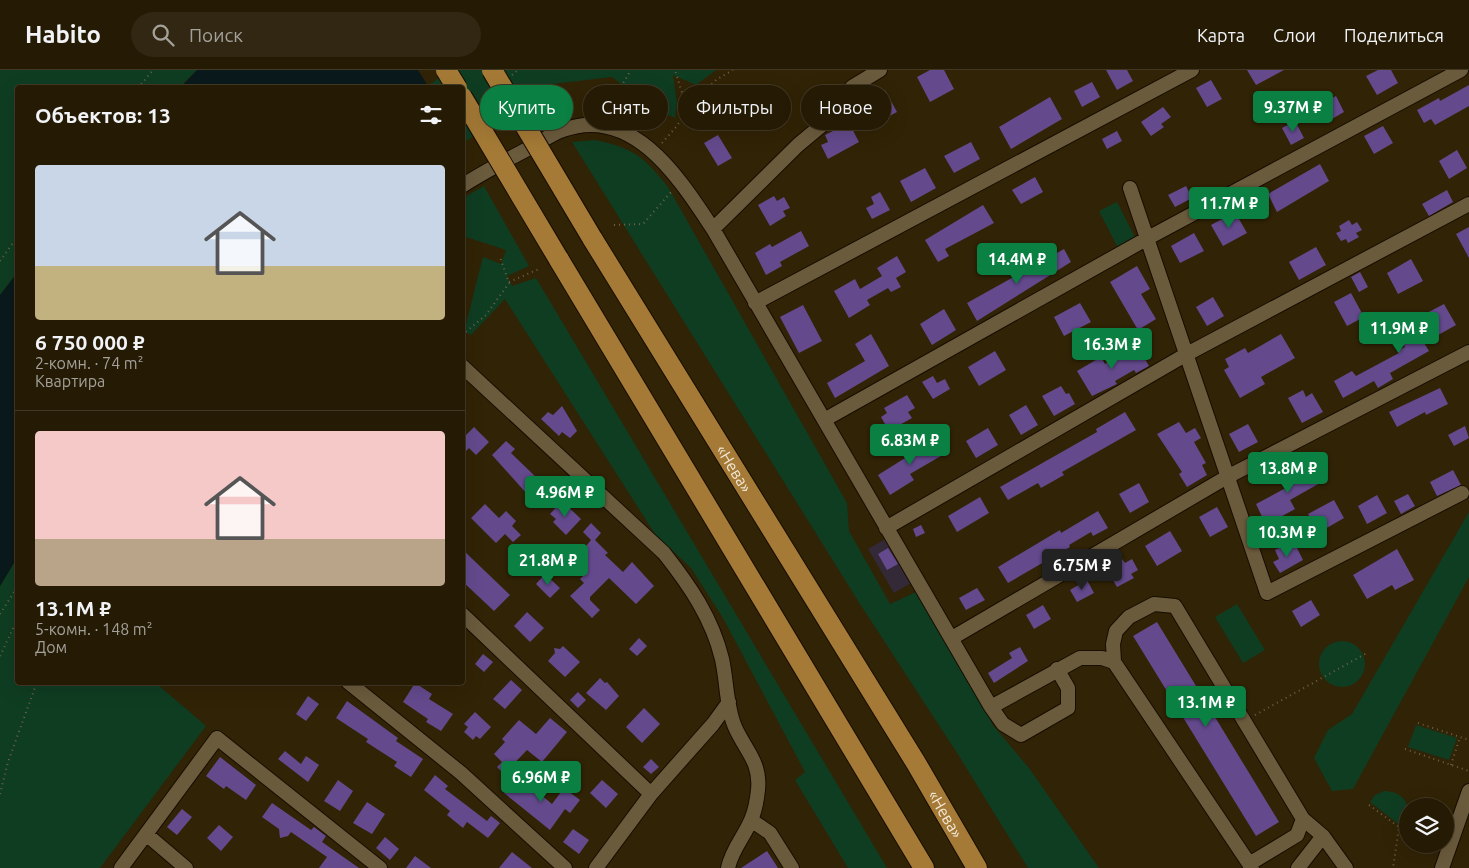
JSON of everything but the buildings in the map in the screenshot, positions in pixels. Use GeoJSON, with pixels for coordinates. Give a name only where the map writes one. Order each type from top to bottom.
{"type":"FeatureCollection","features":[{"type":"Feature","properties":{"kind":"highway"},"geometry":{"type":"LineString","coordinates":[[446,70],[455,85]]}},
{"type":"Feature","properties":{"kind":"highway","name":"«Нева»"},"geometry":{"type":"LineString","coordinates":[[492,70],[592,238],[916,763],[977,868]]}},
{"type":"Feature","properties":{"kind":"highway"},"geometry":{"type":"LineString","coordinates":[[465,102],[922,865]]}},
{"type":"Feature","properties":{"kind":"highway"},"geometry":{"type":"LineString","coordinates":[[916,763],[989,868]]}},
{"type":"Feature","properties":{"kind":"street"},"geometry":{"type":"LineString","coordinates":[[854,85],[880,70]]}},
{"type":"Feature","properties":{"kind":"street"},"geometry":{"type":"LineString","coordinates":[[755,303],[1192,70]]}},
{"type":"Feature","properties":{"kind":"street"},"geometry":{"type":"LineString","coordinates":[[824,420],[1148,238],[1461,70]]}},
{"type":"Feature","properties":{"kind":"street"},"geometry":{"type":"LineString","coordinates":[[465,184],[563,130],[588,125],[605,127],[625,133],[644,144],[683,183],[713,229],[991,707],[1004,724],[1021,735],[1068,708],[1068,688],[1058,669]]}},
{"type":"Feature","properties":{"kind":"street"},"geometry":{"type":"LineString","coordinates":[[713,229],[798,145],[816,130]]}},
{"type":"Feature","properties":{"kind":"street"},"geometry":{"type":"LineString","coordinates":[[1130,188],[1187,354],[1226,477],[1267,593],[1462,493]]}},
{"type":"Feature","properties":{"kind":"street"},"geometry":{"type":"LineString","coordinates":[[886,528],[1187,354],[1469,204]]}},
{"type":"Feature","properties":{"kind":"street"},"geometry":{"type":"LineString","coordinates":[[952,638],[1226,477],[1469,352]]}},
{"type":"Feature","properties":{"kind":"street"},"geometry":{"type":"LineString","coordinates":[[465,369],[664,553],[685,579],[710,623],[722,660],[728,702],[735,727],[754,760],[757,773],[758,788],[751,820],[737,843],[728,868]]}},
{"type":"Feature","properties":{"kind":"street"},"geometry":{"type":"LineString","coordinates":[[1303,819],[1297,835],[1251,866],[1114,662],[1113,644],[1116,631],[1128,618],[1154,604],[1175,606],[1303,819],[1323,836],[1346,868]]}},
{"type":"Feature","properties":{"kind":"street"},"geometry":{"type":"LineString","coordinates":[[465,617],[651,794]]}},
{"type":"Feature","properties":{"kind":"street"},"geometry":{"type":"LineString","coordinates":[[991,707],[1080,658],[1102,658],[1114,662]]}},
{"type":"Feature","properties":{"kind":"street"},"geometry":{"type":"LineString","coordinates":[[352,685],[460,773],[565,868]]}},
{"type":"Feature","properties":{"kind":"street"},"geometry":{"type":"LineString","coordinates":[[596,868],[651,794],[713,724],[728,702]]}},
{"type":"Feature","properties":{"kind":"street"},"geometry":{"type":"LineString","coordinates":[[120,868],[217,738],[380,868]]}},
{"type":"Feature","properties":{"kind":"street"},"geometry":{"type":"LineString","coordinates":[[1442,868],[1469,790]]}},
{"type":"Feature","properties":{"kind":"street"},"geometry":{"type":"LineString","coordinates":[[751,820],[770,834],[792,868]]}},
{"type":"Feature","properties":{"kind":"street"},"geometry":{"type":"LineString","coordinates":[[146,834],[186,868]]}},
{"type":"Feature","properties":{"kind":"street"},"geometry":{"type":"LineString","coordinates":[[1298,868],[1323,836]]}},
{"type":"Feature","properties":{"kind":"path"},"geometry":{"type":"LineString","coordinates":[[622,85],[631,70]]}},
{"type":"Feature","properties":{"kind":"path"},"geometry":{"type":"LineString","coordinates":[[676,70],[680,85]]}},
{"type":"Feature","properties":{"kind":"path"},"geometry":{"type":"LineString","coordinates":[[711,85],[734,70]]}},
{"type":"Feature","properties":{"kind":"path"},"geometry":{"type":"LineString","coordinates":[[140,85],[151,71]]}},
{"type":"Feature","properties":{"kind":"path"},"geometry":{"type":"LineString","coordinates":[[660,144],[678,124]]}},
{"type":"Feature","properties":{"kind":"path"},"geometry":{"type":"LineString","coordinates":[[614,224],[642,224],[674,189]]}},
{"type":"Feature","properties":{"kind":"path"},"geometry":{"type":"LineString","coordinates":[[0,261],[15,240]]}},
{"type":"Feature","properties":{"kind":"path"},"geometry":{"type":"LineString","coordinates":[[500,257],[509,283]]}},
{"type":"Feature","properties":{"kind":"path"},"geometry":{"type":"LineString","coordinates":[[465,333],[486,315],[509,283],[539,269]]}},
{"type":"Feature","properties":{"kind":"path"},"geometry":{"type":"LineString","coordinates":[[0,614],[15,591]]}},
{"type":"Feature","properties":{"kind":"path"},"geometry":{"type":"LineString","coordinates":[[0,656],[15,624]]}},
{"type":"Feature","properties":{"kind":"path"},"geometry":{"type":"LineString","coordinates":[[1244,722],[1367,653]]}},
{"type":"Feature","properties":{"kind":"path"},"geometry":{"type":"LineString","coordinates":[[0,794],[8,762],[36,685]]}},
{"type":"Feature","properties":{"kind":"path"},"geometry":{"type":"LineString","coordinates":[[1418,723],[1469,740]]}},
{"type":"Feature","properties":{"kind":"path"},"geometry":{"type":"LineString","coordinates":[[1451,765],[1460,737]]}},
{"type":"Feature","properties":{"kind":"path"},"geometry":{"type":"LineString","coordinates":[[1405,749],[1469,771]]}},
{"type":"Feature","properties":{"kind":"path"},"geometry":{"type":"LineString","coordinates":[[1369,805],[1399,827],[1393,868]]}},
{"type":"Feature","properties":{"kind":"shaded area"},"geometry":{"type":"Polygon","coordinates":[[[197,70],[447,70],[425,85],[183,85],[197,70]]]}},
{"type":"Feature","properties":{"kind":"shaded area"},"geometry":{"type":"Polygon","coordinates":[[[15,276],[15,561],[0,586],[0,295],[15,276]]]}},
{"type":"Feature","properties":{"kind":"shaded area"},"geometry":{"type":"Polygon","coordinates":[[[885,539],[911,583],[894,593],[868,549],[885,539]]]}},
{"type":"Feature","properties":{"kind":"green space"},"geometry":{"type":"Polygon","coordinates":[[[0,70],[197,70],[182,85],[15,85],[15,276],[0,295],[0,70]]]}},
{"type":"Feature","properties":{"kind":"green space"},"geometry":{"type":"Polygon","coordinates":[[[447,70],[716,70],[696,85],[673,75],[677,103],[675,118],[668,115],[668,85],[622,85],[612,77],[550,85],[480,85],[480,130],[483,130],[465,142],[465,85],[426,85],[447,70]]]}},
{"type":"Feature","properties":{"kind":"green space"},"geometry":{"type":"Polygon","coordinates":[[[595,140],[619,146],[637,155],[652,168],[668,187],[847,503],[849,531],[890,604],[916,592],[985,706],[992,724],[1029,768],[1099,868],[1028,868],[959,756],[860,604],[572,142],[595,140]]]}},
{"type":"Feature","properties":{"kind":"green space"},"geometry":{"type":"Polygon","coordinates":[[[484,186],[529,266],[507,276],[512,286],[536,278],[887,868],[848,868],[795,780],[805,772],[723,618],[691,568],[655,534],[505,299],[471,335],[465,332],[483,257],[501,264],[506,250],[465,237],[465,197],[484,186]]]}},
{"type":"Feature","properties":{"kind":"green space"},"geometry":{"type":"Polygon","coordinates":[[[1117,202],[1136,239],[1118,248],[1099,211],[1117,202]]]}},
{"type":"Feature","properties":{"kind":"green space"},"geometry":{"type":"Polygon","coordinates":[[[1469,512],[1469,577],[1353,789],[1332,791],[1314,758],[1328,730],[1352,714],[1469,512]]]}},
{"type":"Feature","properties":{"kind":"green space"},"geometry":{"type":"Polygon","coordinates":[[[15,561],[15,685],[158,685],[206,726],[100,868],[0,868],[0,586],[15,561]]]}},
{"type":"Feature","properties":{"kind":"green space"},"geometry":{"type":"Polygon","coordinates":[[[1237,604],[1265,650],[1243,663],[1215,617],[1237,604]]]}},
{"type":"Feature","properties":{"kind":"green space"},"geometry":{"type":"Polygon","coordinates":[[[1347,641],[1359,647],[1364,655],[1364,673],[1359,681],[1351,686],[1337,687],[1325,681],[1320,673],[1319,659],[1325,647],[1333,642],[1347,641]]]}},
{"type":"Feature","properties":{"kind":"green space"},"geometry":{"type":"Polygon","coordinates":[[[1416,725],[1457,738],[1449,760],[1408,747],[1416,725]]]}},
{"type":"Feature","properties":{"kind":"green space"},"geometry":{"type":"Polygon","coordinates":[[[1384,791],[1398,794],[1403,798],[1399,798],[1399,825],[1370,802],[1375,795],[1384,791]]]}},
{"type":"Feature","properties":{"kind":"pier"},"geometry":{"type":"Polygon","coordinates":[[[418,70],[449,70],[429,85],[427,85],[418,70]]]}}]}
